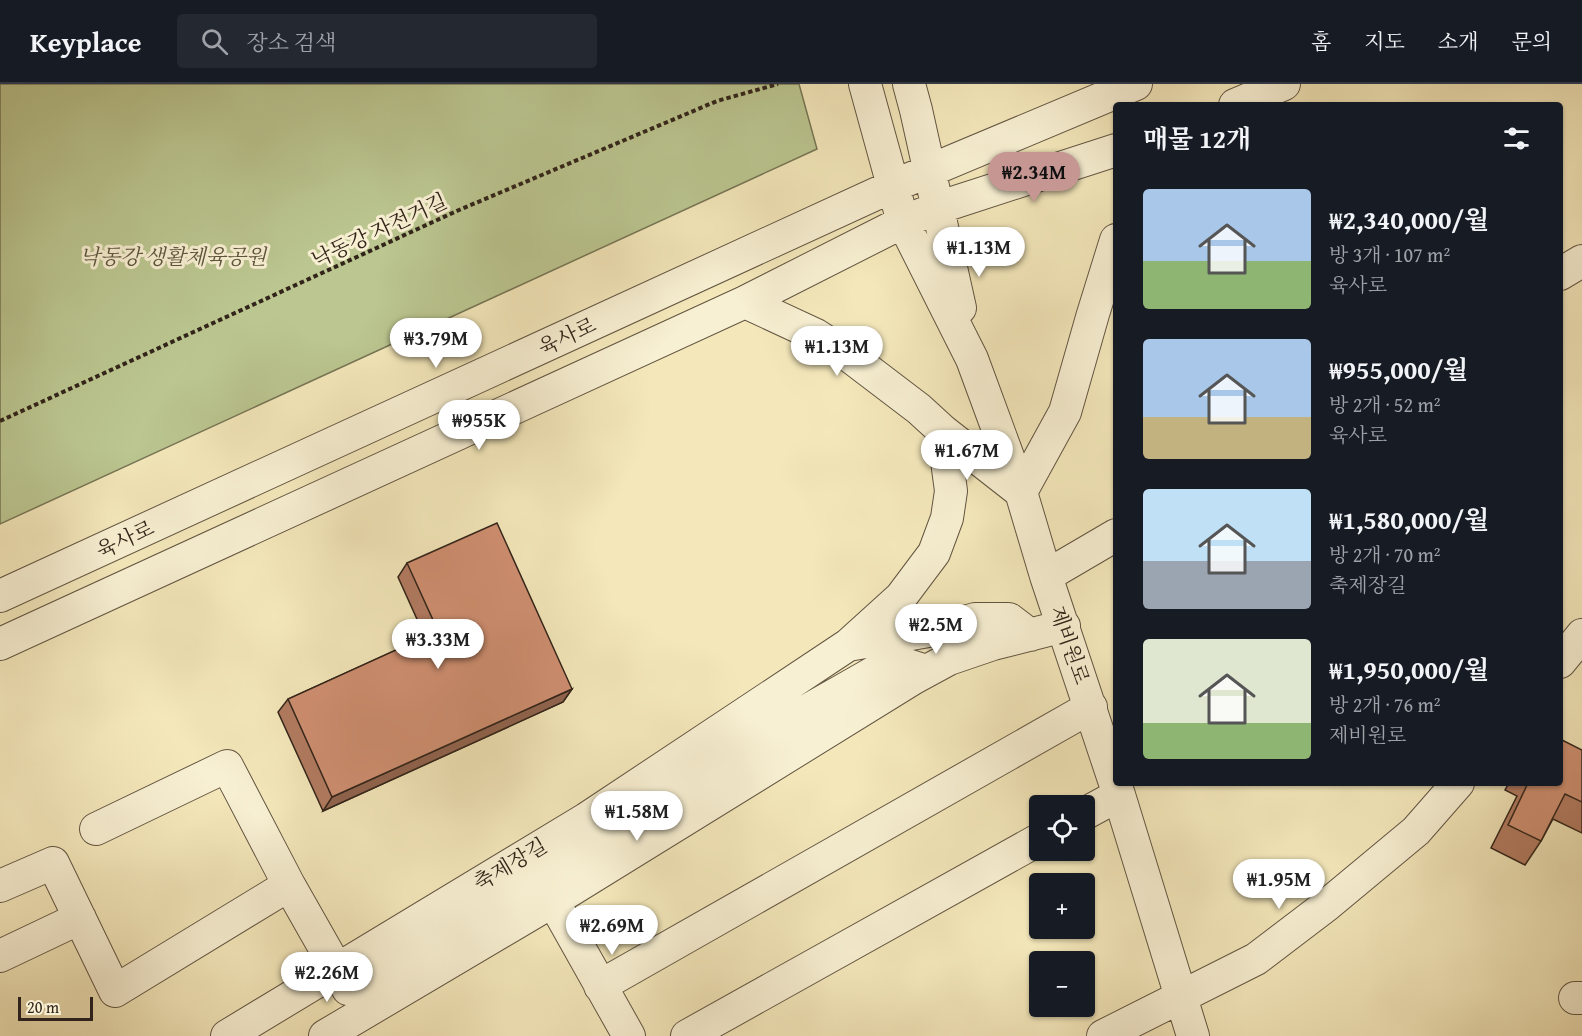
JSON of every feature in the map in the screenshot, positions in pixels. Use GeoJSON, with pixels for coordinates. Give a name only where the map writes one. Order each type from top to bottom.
{"type":"FeatureCollection","features":[{"type":"Feature","properties":{"kind":"street","name":"제비원로"},"geometry":{"type":"LineString","coordinates":[[865,84],[903,222],[972,359],[1021,492],[1046,576],[1113,776]]}},
{"type":"Feature","properties":{"kind":"street","name":"육사로"},"geometry":{"type":"LineString","coordinates":[[0,596],[893,186],[1136,84]]}},
{"type":"Feature","properties":{"kind":"street"},"geometry":{"type":"LineString","coordinates":[[1241,102],[1284,84]]}},
{"type":"Feature","properties":{"kind":"street","name":"제비원로"},"geometry":{"type":"LineString","coordinates":[[912,97],[972,359]]}},
{"type":"Feature","properties":{"kind":"street","name":"육사로"},"geometry":{"type":"LineString","coordinates":[[0,644],[745,302],[903,222],[937,208],[1113,151]]}},
{"type":"Feature","properties":{"kind":"street"},"geometry":{"type":"LineString","coordinates":[[745,302],[816,334],[852,358],[920,409],[943,431],[1021,492],[1065,412],[1113,250]]}},
{"type":"Feature","properties":{"kind":"street"},"geometry":{"type":"LineString","coordinates":[[1563,272],[1582,261]]}},
{"type":"Feature","properties":{"kind":"street","name":"축제장길"},"geometry":{"type":"LineString","coordinates":[[227,1036],[349,991],[586,819],[848,645],[901,597],[934,553],[947,518],[951,491],[943,431]]}},
{"type":"Feature","properties":{"kind":"street"},"geometry":{"type":"LineString","coordinates":[[1046,576],[1113,537]]}},
{"type":"Feature","properties":{"kind":"street"},"geometry":{"type":"LineString","coordinates":[[848,645],[940,629],[975,619],[1009,619],[1030,635]]}},
{"type":"Feature","properties":{"kind":"street"},"geometry":{"type":"LineString","coordinates":[[349,991],[553,901],[949,659],[993,644],[1064,626]]}},
{"type":"Feature","properties":{"kind":"street"},"geometry":{"type":"LineString","coordinates":[[1563,658],[1582,635]]}},
{"type":"Feature","properties":{"kind":"street"},"geometry":{"type":"LineString","coordinates":[[325,1036],[349,991],[771,731],[887,665],[901,663],[926,671]]}},
{"type":"Feature","properties":{"kind":"street"},"geometry":{"type":"LineString","coordinates":[[600,986],[1091,707]]}},
{"type":"Feature","properties":{"kind":"street"},"geometry":{"type":"LineString","coordinates":[[96,829],[227,766],[289,885],[349,991]]}},
{"type":"Feature","properties":{"kind":"street","name":"제비원로"},"geometry":{"type":"LineString","coordinates":[[1116,786],[1193,1036]]}},
{"type":"Feature","properties":{"kind":"street"},"geometry":{"type":"LineString","coordinates":[[1103,1036],[1256,959],[1327,905],[1416,831],[1455,786]]}},
{"type":"Feature","properties":{"kind":"street"},"geometry":{"type":"LineString","coordinates":[[1095,808],[1119,795]]}},
{"type":"Feature","properties":{"kind":"street"},"geometry":{"type":"LineString","coordinates":[[687,1036],[1029,845]]}},
{"type":"Feature","properties":{"kind":"street"},"geometry":{"type":"LineString","coordinates":[[0,886],[53,863],[115,991],[289,885]]}},
{"type":"Feature","properties":{"kind":"street"},"geometry":{"type":"LineString","coordinates":[[553,901],[629,1036]]}},
{"type":"Feature","properties":{"kind":"street"},"geometry":{"type":"LineString","coordinates":[[0,956],[80,918]]}},
{"type":"Feature","properties":{"kind":"path","name":"낙동강 자전거길"},"geometry":{"type":"LineString","coordinates":[[0,421],[459,210],[717,101],[778,84]]}},
{"type":"Feature","properties":{"kind":"green space","name":"낙동강 생활체육공원"},"geometry":{"type":"Polygon","coordinates":[[[0,84],[799,84],[817,149],[0,524],[0,84]]]}},
{"type":"Feature","properties":{"kind":"building"},"geometry":{"type":"Polygon","coordinates":[[[497,523],[572,689],[332,797],[288,699],[438,631],[407,563],[497,523]]]}},
{"type":"Feature","properties":{"kind":"building"},"geometry":{"type":"Polygon","coordinates":[[[1563,740],[1582,750],[1582,802],[1565,794],[1541,841],[1508,825],[1527,786],[1563,786],[1563,740]]]}}]}
